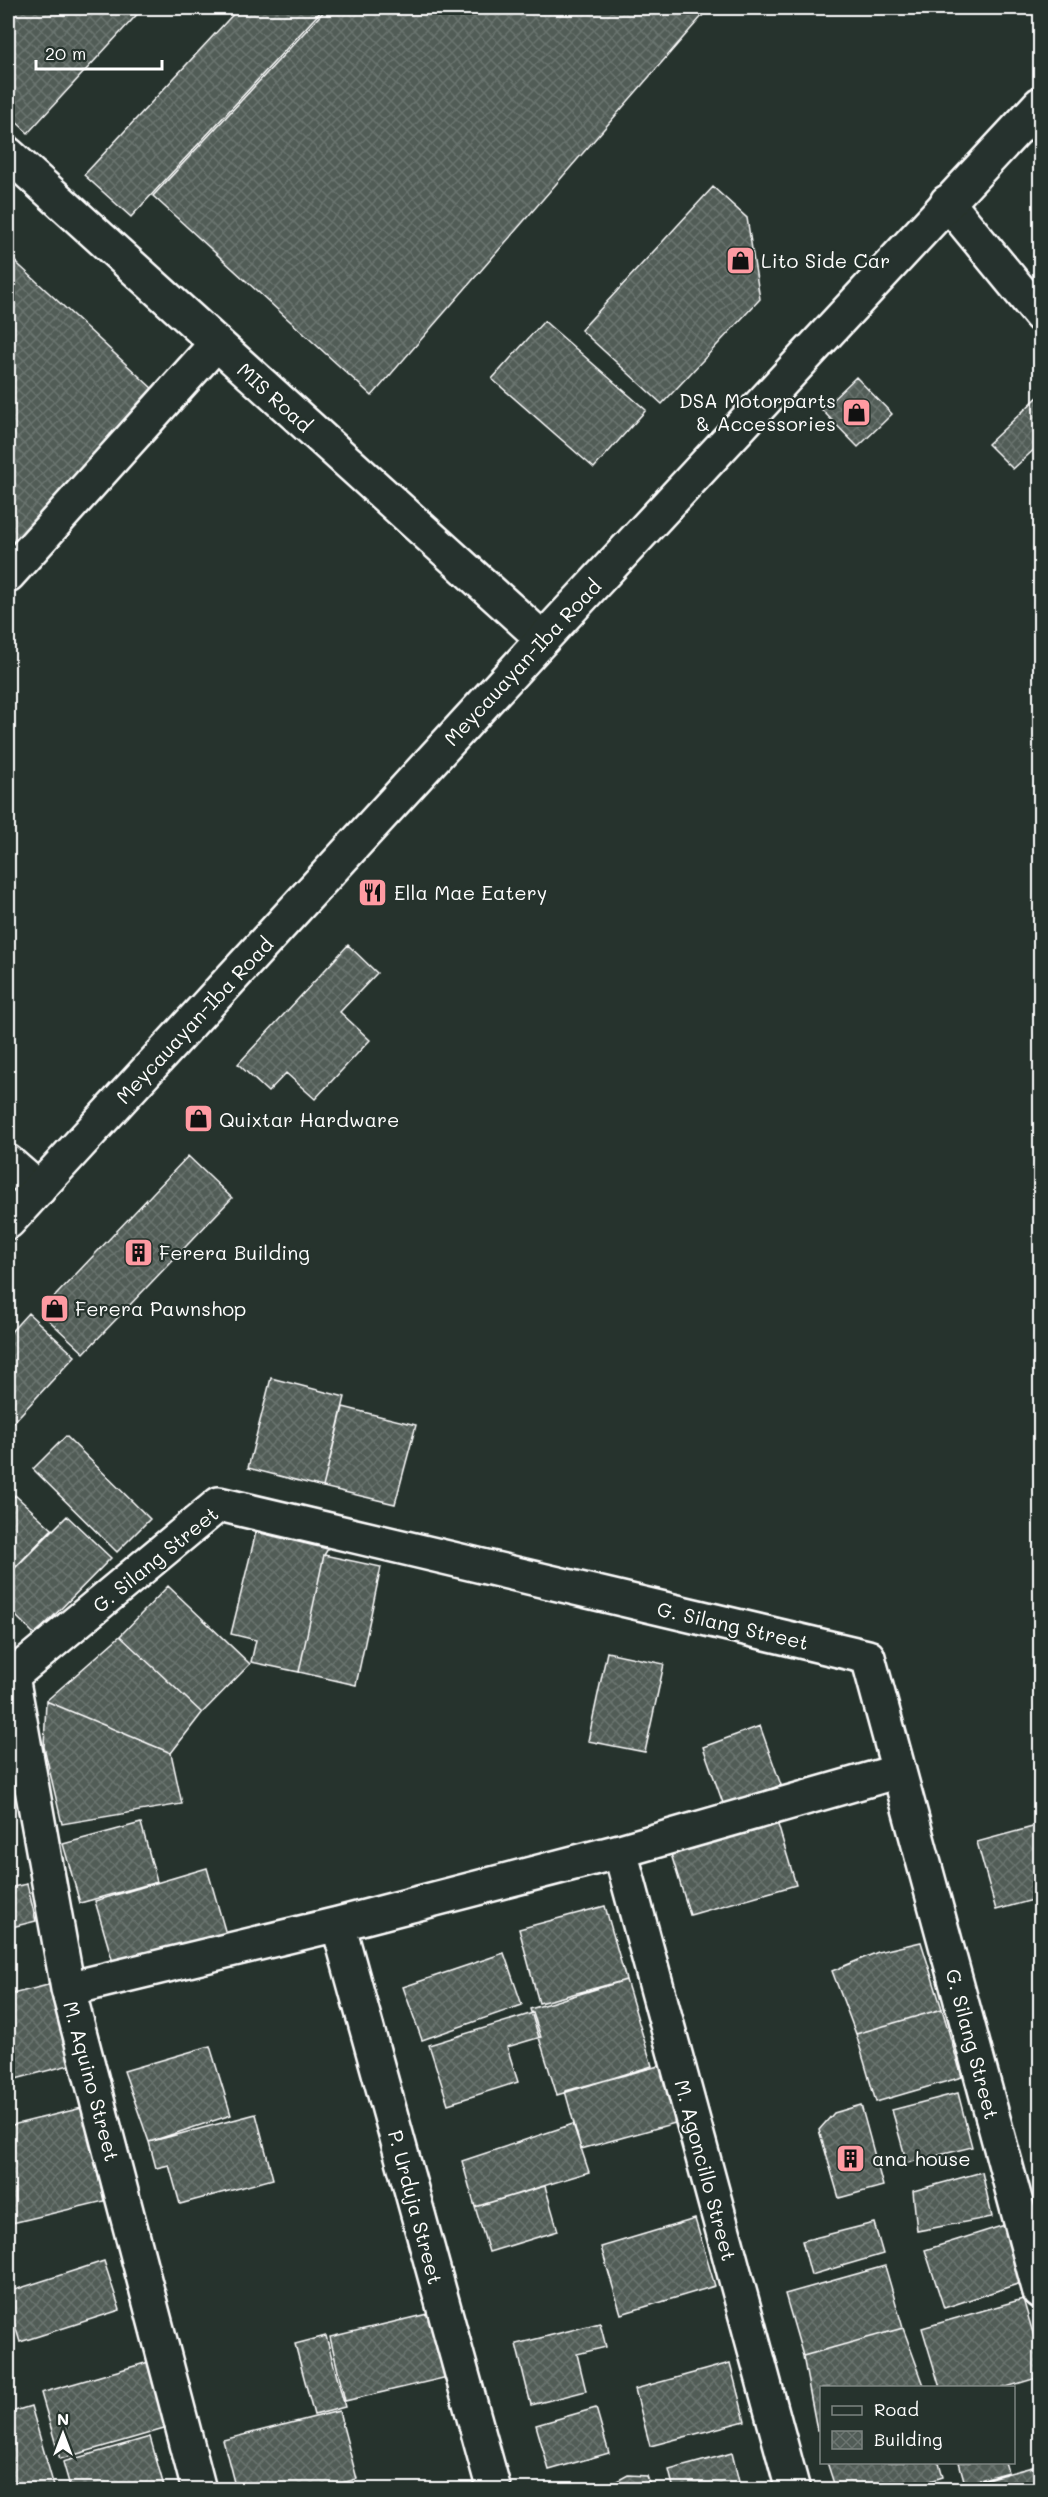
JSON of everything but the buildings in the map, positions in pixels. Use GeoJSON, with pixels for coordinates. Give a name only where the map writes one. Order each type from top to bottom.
{"type":"FeatureCollection","features":[{"type":"Feature","properties":{"kind":"street","name":"Meycauayan-Iba Road"},"geometry":{"type":"LineString","coordinates":[[8,1222],[543,639],[947,202],[1041,104]]}},
{"type":"Feature","properties":{"kind":"street","name":"MIS Road"},"geometry":{"type":"LineString","coordinates":[[8,154],[543,639]]}},
{"type":"Feature","properties":{"kind":"street"},"geometry":{"type":"LineString","coordinates":[[947,202],[1041,315]]}},
{"type":"Feature","properties":{"kind":"street"},"geometry":{"type":"LineString","coordinates":[[8,575],[216,344]]}},
{"type":"Feature","properties":{"kind":"street"},"geometry":{"type":"LineString","coordinates":[[8,1162],[39,1189]]}},
{"type":"Feature","properties":{"kind":"street","name":"G. Silang Street"},"geometry":{"type":"LineString","coordinates":[[10,1672],[219,1504],[868,1657],[1041,2292]]}},
{"type":"Feature","properties":{"kind":"street","name":"M. Aquino Street"},"geometry":{"type":"LineString","coordinates":[[10,1672],[68,1989],[199,2490]]}},
{"type":"Feature","properties":{"kind":"street"},"geometry":{"type":"LineString","coordinates":[[68,1989],[338,1924],[620,1851],[899,1771]]}},
{"type":"Feature","properties":{"kind":"street","name":"M. Agoncillo Street"},"geometry":{"type":"LineString","coordinates":[[620,1851],[793,2490]]}},
{"type":"Feature","properties":{"kind":"street","name":"P. Urduja Street"},"geometry":{"type":"LineString","coordinates":[[338,1924],[494,2490]]}},
{"type":"Feature","properties":{"kind":"place","name":"Lito Side Car"},"geometry":{"type":"Point","coordinates":[740,260]}},
{"type":"Feature","properties":{"kind":"place","name":"DSA Motorparts & Accessories"},"geometry":{"type":"Point","coordinates":[857,412]}},
{"type":"Feature","properties":{"kind":"place","name":"Ella Mae Eatery"},"geometry":{"type":"Point","coordinates":[373,892]}},
{"type":"Feature","properties":{"kind":"place","name":"Quixtar Hardware"},"geometry":{"type":"Point","coordinates":[198,1119]}},
{"type":"Feature","properties":{"kind":"place","name":"Ferera Building"},"geometry":{"type":"Point","coordinates":[138,1252]}},
{"type":"Feature","properties":{"kind":"place","name":"Ferera Pawnshop"},"geometry":{"type":"Point","coordinates":[54,1308]}},
{"type":"Feature","properties":{"kind":"place","name":"ana house"},"geometry":{"type":"Point","coordinates":[851,2158]}}]}
